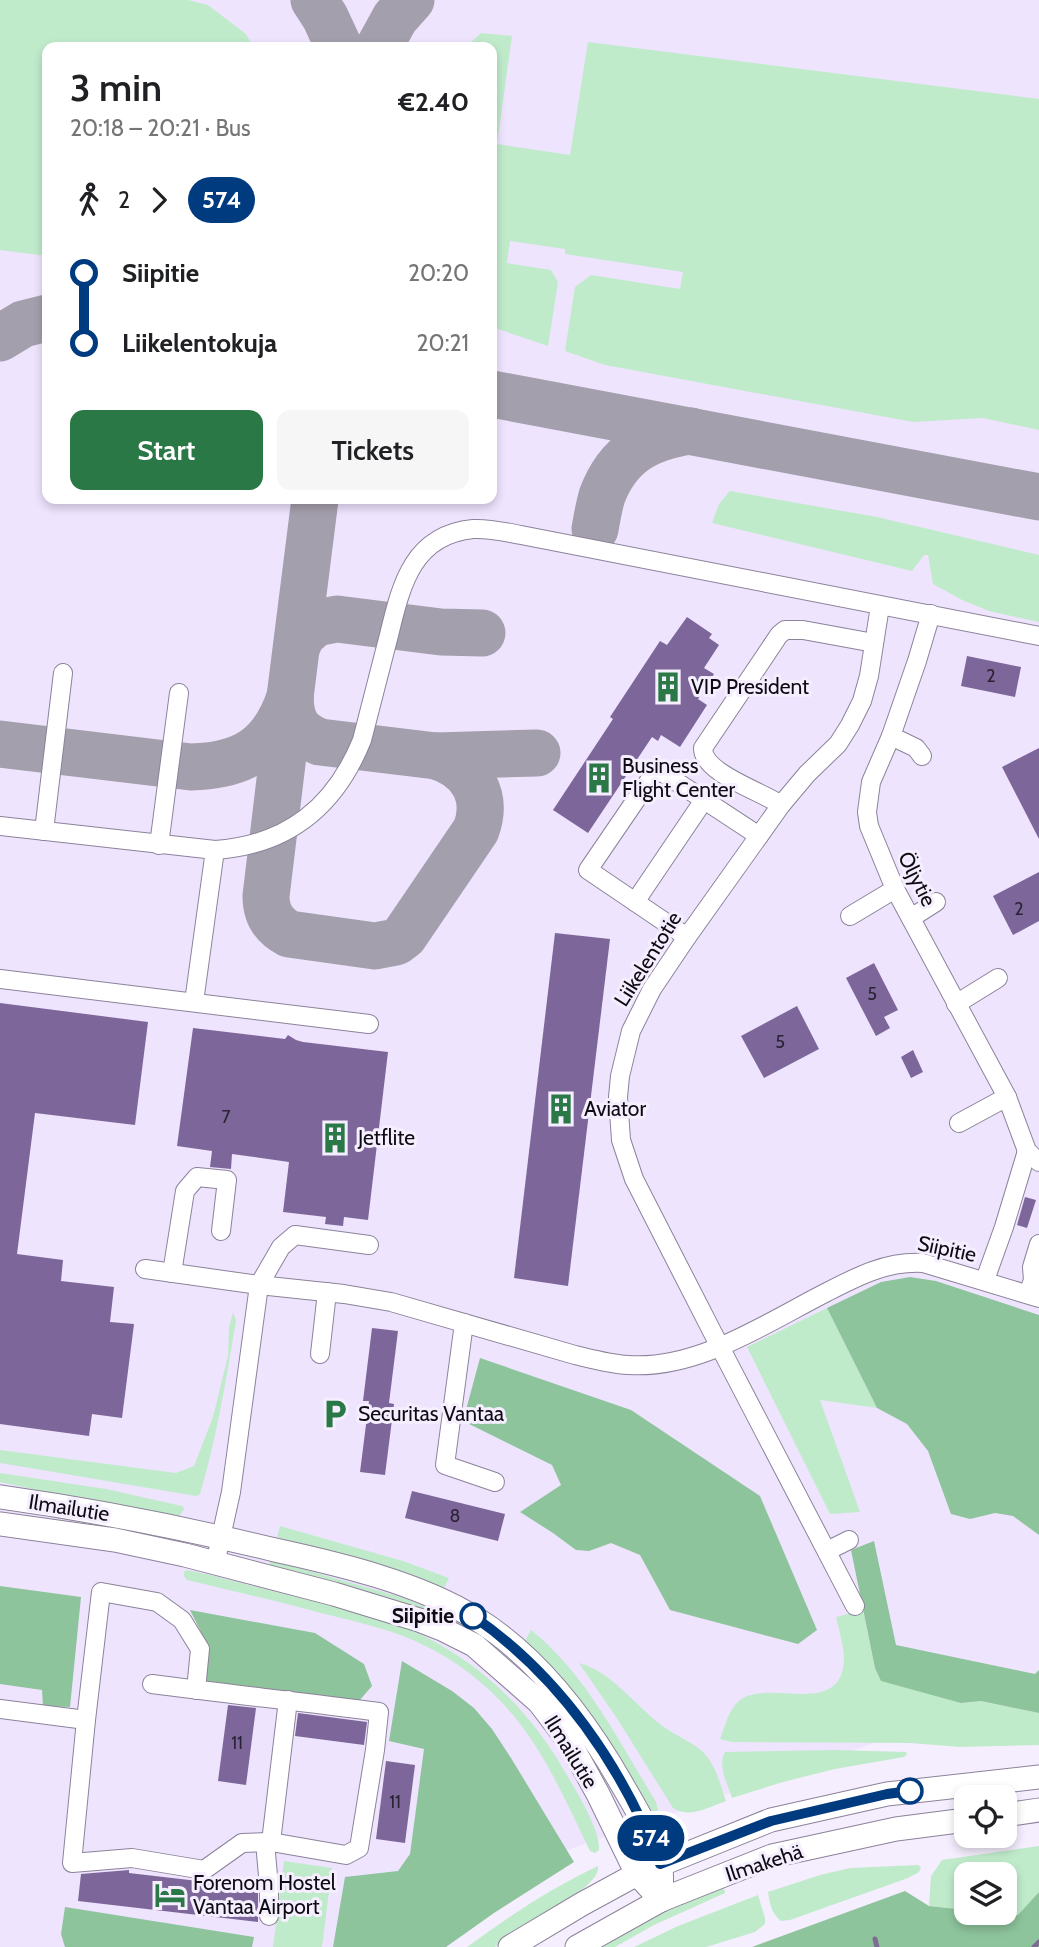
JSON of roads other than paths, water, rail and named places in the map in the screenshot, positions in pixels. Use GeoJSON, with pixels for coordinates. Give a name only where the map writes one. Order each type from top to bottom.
{"type":"FeatureCollection","features":[{"type":"Feature","properties":{"kind":"main road","name":"Ilmailutie"},"geometry":{"type":"LineString","coordinates":[[0,1497],[85,1509],[325,1561],[428,1595],[473,1616],[533,1664],[588,1728],[648,1832],[660,1864],[661,1900]]}},
{"type":"Feature","properties":{"kind":"main road","name":"Ilmailutie"},"geometry":{"type":"LineString","coordinates":[[0,1524],[115,1540],[334,1594],[419,1620],[474,1645],[539,1702],[569,1743],[598,1794],[637,1874],[661,1900]]}},
{"type":"Feature","properties":{"kind":"main road","name":"Ilmakehä"},"geometry":{"type":"LineString","coordinates":[[510,1947],[637,1874],[771,1821],[887,1794],[1039,1777]]}},
{"type":"Feature","properties":{"kind":"main road"},"geometry":{"type":"LineString","coordinates":[[1017,1813],[1039,1810]]}},
{"type":"Feature","properties":{"kind":"main road","name":"Ilmakehä"},"geometry":{"type":"LineString","coordinates":[[577,1947],[661,1900],[772,1856],[896,1829],[954,1822]]}},
{"type":"Feature","properties":{"kind":"street"},"geometry":{"type":"LineString","coordinates":[[0,826],[215,850],[257,844],[294,827],[330,796],[344,779],[362,740],[393,618],[411,566],[422,552],[439,540],[473,529],[492,530],[1039,635]]}},
{"type":"Feature","properties":{"kind":"street","name":"Liikelentotie"},"geometry":{"type":"LineString","coordinates":[[855,1606],[634,1179],[621,1140],[620,1076],[631,1031],[652,989],[781,805],[838,744],[850,725],[866,689],[880,606]]}},
{"type":"Feature","properties":{"kind":"street","name":"Öljytie"},"geometry":{"type":"LineString","coordinates":[[931,614],[891,736],[871,782],[867,812],[873,841],[895,889],[1006,1097],[1033,1156],[985,1280]]}},
{"type":"Feature","properties":{"kind":"street"},"geometry":{"type":"LineString","coordinates":[[781,805],[770,797],[740,785],[707,762],[703,748],[785,630],[803,630],[874,643]]}},
{"type":"Feature","properties":{"kind":"street"},"geometry":{"type":"LineString","coordinates":[[44,831],[64,673]]}},
{"type":"Feature","properties":{"kind":"street"},"geometry":{"type":"LineString","coordinates":[[159,845],[179,693]]}},
{"type":"Feature","properties":{"kind":"street"},"geometry":{"type":"LineString","coordinates":[[891,736],[916,748],[922,756]]}},
{"type":"Feature","properties":{"kind":"street"},"geometry":{"type":"LineString","coordinates":[[687,937],[589,870],[657,768],[758,836]]}},
{"type":"Feature","properties":{"kind":"street"},"geometry":{"type":"LineString","coordinates":[[635,902],[704,800]]}},
{"type":"Feature","properties":{"kind":"street"},"geometry":{"type":"LineString","coordinates":[[194,1002],[215,850]]}},
{"type":"Feature","properties":{"kind":"street"},"geometry":{"type":"LineString","coordinates":[[850,916],[895,889]]}},
{"type":"Feature","properties":{"kind":"street"},"geometry":{"type":"LineString","coordinates":[[911,918],[936,902]]}},
{"type":"Feature","properties":{"kind":"street"},"geometry":{"type":"LineString","coordinates":[[956,1004],[998,978]]}},
{"type":"Feature","properties":{"kind":"street"},"geometry":{"type":"LineString","coordinates":[[0,979],[369,1024]]}},
{"type":"Feature","properties":{"kind":"street"},"geometry":{"type":"LineString","coordinates":[[959,1124],[1006,1097]]}},
{"type":"Feature","properties":{"kind":"street"},"geometry":{"type":"LineString","coordinates":[[172,1273],[185,1191],[197,1177],[227,1180],[221,1231]]}},
{"type":"Feature","properties":{"kind":"street"},"geometry":{"type":"LineString","coordinates":[[215,1564],[231,1492],[259,1285],[281,1247],[295,1235],[369,1245]]}},
{"type":"Feature","properties":{"kind":"street"},"geometry":{"type":"LineString","coordinates":[[985,1280],[1034,1296],[1032,1267],[1039,1244]]}},
{"type":"Feature","properties":{"kind":"street","name":"Siipitie"},"geometry":{"type":"LineString","coordinates":[[145,1269],[391,1302],[595,1360],[629,1365],[670,1362],[705,1354],[851,1280],[889,1265],[923,1263],[985,1280]]}},
{"type":"Feature","properties":{"kind":"street"},"geometry":{"type":"LineString","coordinates":[[320,1354],[327,1293]]}},
{"type":"Feature","properties":{"kind":"street"},"geometry":{"type":"LineString","coordinates":[[464,1323],[445,1465],[495,1482]]}},
{"type":"Feature","properties":{"kind":"street"},"geometry":{"type":"LineString","coordinates":[[827,1551],[849,1540]]}},
{"type":"Feature","properties":{"kind":"street"},"geometry":{"type":"LineString","coordinates":[[152,1684],[196,1690],[288,1700],[379,1712],[359,1849],[346,1855],[268,1842],[242,1843],[204,1870],[132,1858],[72,1863],[101,1592],[157,1602],[182,1620],[200,1649],[196,1690]]}},
{"type":"Feature","properties":{"kind":"street"},"geometry":{"type":"LineString","coordinates":[[269,1916],[268,1842],[288,1700]]}},
{"type":"Feature","properties":{"kind":"street"},"geometry":{"type":"LineString","coordinates":[[0,1709],[86,1720]]}},
{"type":"Feature","properties":{"kind":"waterway"},"geometry":{"type":"LineString","coordinates":[[875,1939],[877,1947]]}},
{"type":"Feature","properties":{"kind":"waterway"},"geometry":{"type":"LineString","coordinates":[[1034,1947],[1039,1942]]}},
{"type":"Feature","properties":{"kind":"place","name":"VIP President"},"geometry":{"type":"Point","coordinates":[668,687]}},
{"type":"Feature","properties":{"kind":"place","name":"Business Flight Center"},"geometry":{"type":"Point","coordinates":[599,778]}},
{"type":"Feature","properties":{"kind":"place","name":"Aviator"},"geometry":{"type":"Point","coordinates":[561,1109]}},
{"type":"Feature","properties":{"kind":"place","name":"Jetflite"},"geometry":{"type":"Point","coordinates":[335,1138]}},
{"type":"Feature","properties":{"kind":"place","name":"Securitas Vantaa"},"geometry":{"type":"Point","coordinates":[335,1414]}},
{"type":"Feature","properties":{"kind":"place","name":"Siipitie"},"geometry":{"type":"Point","coordinates":[473,1616]}},
{"type":"Feature","properties":{"kind":"place","name":"Forenom Hostel Vantaa Airport"},"geometry":{"type":"Point","coordinates":[170,1895]}}]}
